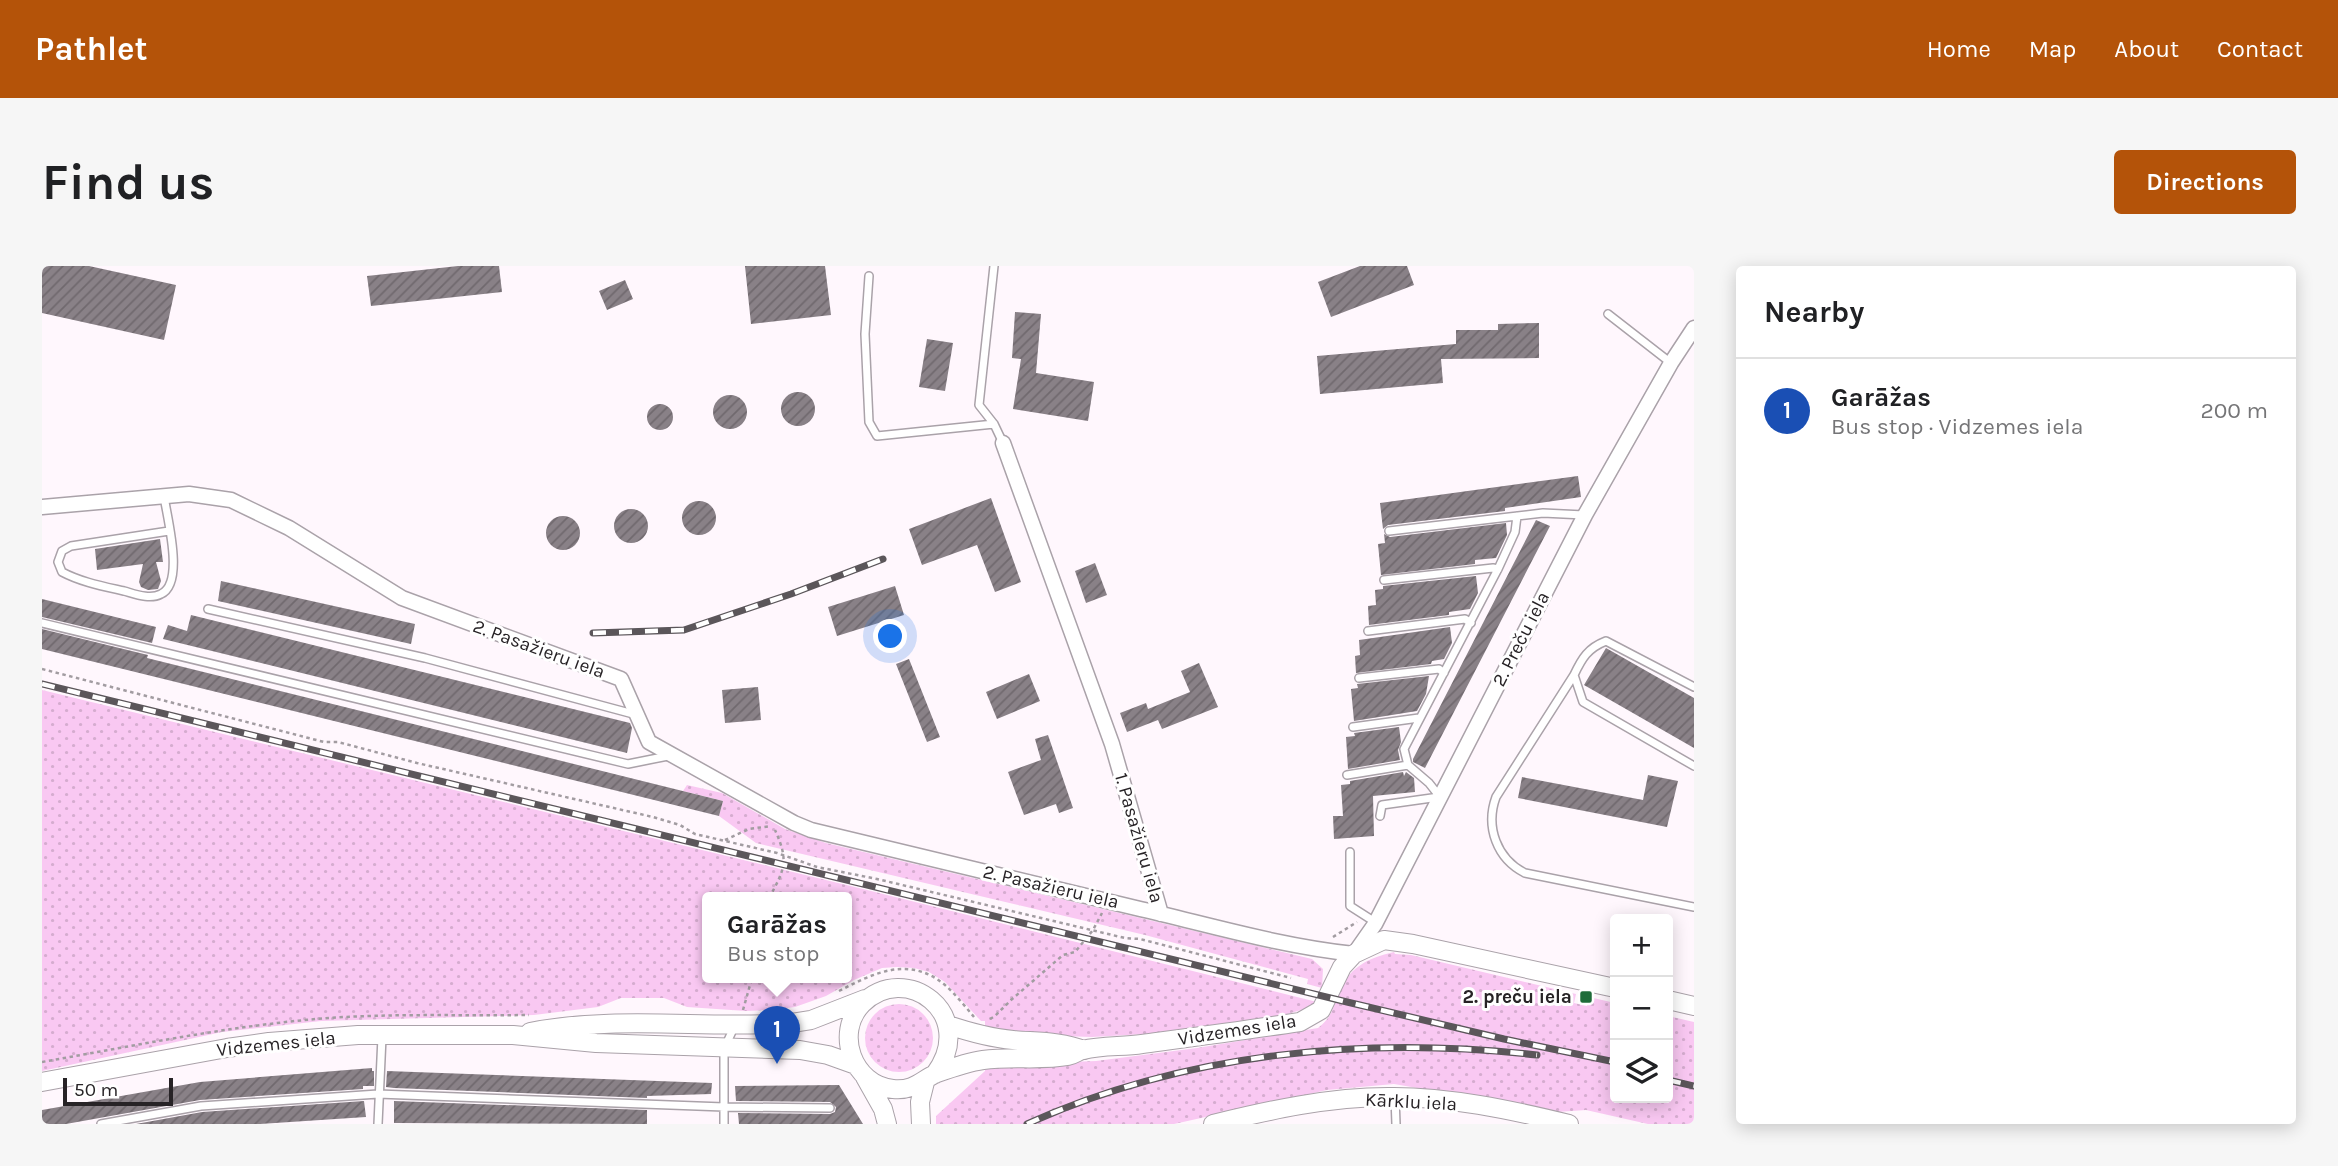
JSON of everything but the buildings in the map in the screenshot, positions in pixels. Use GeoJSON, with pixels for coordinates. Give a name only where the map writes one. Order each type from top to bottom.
{"type":"FeatureCollection","features":[{"type":"Feature","properties":{"kind":"street","name":"2. Preču iela"},"geometry":{"type":"LineString","coordinates":[[1354,954],[1376,922],[1585,515],[1671,363],[1694,328]]}},
{"type":"Feature","properties":{"kind":"street","name":"1. Pasažieru iela"},"geometry":{"type":"LineString","coordinates":[[1003,443],[1112,744],[1161,914],[1258,939],[1314,950],[1354,954],[1384,940],[1610,987]]}},
{"type":"Feature","properties":{"kind":"street","name":"2. Pasažieru iela"},"geometry":{"type":"LineString","coordinates":[[42,507],[189,494],[231,500],[289,528],[402,598],[621,679],[649,742],[794,823],[811,830],[1161,914]]}},
{"type":"Feature","properties":{"kind":"street","name":"Vidzemes iela"},"geometry":{"type":"LineString","coordinates":[[42,1082],[269,1042],[383,1035],[513,1035],[584,1043],[800,1051],[828,1055],[859,1070],[877,1084],[892,1089],[909,1088],[981,1060],[1069,1056],[1084,1050],[1300,1022],[1321,1010],[1342,967],[1354,954]]}},
{"type":"Feature","properties":{"kind":"street","name":"Vidzemes iela"},"geometry":{"type":"LineString","coordinates":[[513,1035],[551,1028],[739,1019],[764,1025],[811,1020],[884,990],[900,988],[916,991],[930,999],[941,1010],[948,1025],[981,1035],[1069,1044],[1084,1050]]}},
{"type":"Feature","properties":{"kind":"street"},"geometry":{"type":"LineString","coordinates":[[869,998],[860,1006],[849,1028],[851,1053],[883,1109],[887,1124]]}},
{"type":"Feature","properties":{"kind":"street"},"geometry":{"type":"LineString","coordinates":[[1673,1001],[1694,1006]]}},
{"type":"Feature","properties":{"kind":"street"},"geometry":{"type":"LineString","coordinates":[[921,1124],[920,1102],[930,1078],[948,1052],[948,1025]]}},
{"type":"Feature","properties":{"kind":"street","name":"Kārklu iela"},"geometry":{"type":"LineString","coordinates":[[1213,1124],[1294,1106],[1395,1097],[1460,1103],[1569,1124]]}},
{"type":"Feature","properties":{"kind":"lane"},"geometry":{"type":"LineString","coordinates":[[994,266],[979,405],[994,424],[1003,443]]}},
{"type":"Feature","properties":{"kind":"lane"},"geometry":{"type":"LineString","coordinates":[[869,276],[865,334],[869,422],[877,436],[994,424]]}},
{"type":"Feature","properties":{"kind":"lane"},"geometry":{"type":"LineString","coordinates":[[1608,314],[1671,363]]}},
{"type":"Feature","properties":{"kind":"lane"},"geometry":{"type":"LineString","coordinates":[[164,496],[169,531],[174,567],[171,585],[162,594],[148,597],[79,581],[62,572],[58,562],[62,551],[71,546],[169,531]]}},
{"type":"Feature","properties":{"kind":"lane"},"geometry":{"type":"LineString","coordinates":[[1389,531],[1543,513],[1585,515]]}},
{"type":"Feature","properties":{"kind":"lane"},"geometry":{"type":"LineString","coordinates":[[1440,797],[1429,783],[1408,765],[1404,749],[1498,569],[1515,532],[1517,516]]}},
{"type":"Feature","properties":{"kind":"lane"},"geometry":{"type":"LineString","coordinates":[[1384,580],[1498,569]]}},
{"type":"Feature","properties":{"kind":"lane"},"geometry":{"type":"LineString","coordinates":[[208,609],[425,658],[638,715]]}},
{"type":"Feature","properties":{"kind":"lane"},"geometry":{"type":"LineString","coordinates":[[1368,631],[1465,619],[1471,623]]}},
{"type":"Feature","properties":{"kind":"lane"},"geometry":{"type":"LineString","coordinates":[[42,623],[628,764],[672,755]]}},
{"type":"Feature","properties":{"kind":"lane"},"geometry":{"type":"LineString","coordinates":[[1694,686],[1606,640],[1595,645],[1584,654],[1574,675],[1496,797],[1491,810],[1494,838],[1513,867],[1525,873],[1694,907]]}},
{"type":"Feature","properties":{"kind":"lane"},"geometry":{"type":"LineString","coordinates":[[1359,678],[1439,669],[1444,673]]}},
{"type":"Feature","properties":{"kind":"lane"},"geometry":{"type":"LineString","coordinates":[[1574,675],[1583,702],[1694,766]]}},
{"type":"Feature","properties":{"kind":"lane"},"geometry":{"type":"LineString","coordinates":[[1353,727],[1419,718]]}},
{"type":"Feature","properties":{"kind":"lane"},"geometry":{"type":"LineString","coordinates":[[1347,775],[1408,765]]}},
{"type":"Feature","properties":{"kind":"lane"},"geometry":{"type":"LineString","coordinates":[[1380,816],[1382,805],[1440,797]]}},
{"type":"Feature","properties":{"kind":"lane"},"geometry":{"type":"LineString","coordinates":[[1350,852],[1350,906],[1376,922]]}},
{"type":"Feature","properties":{"kind":"lane"},"geometry":{"type":"LineString","coordinates":[[724,1124],[724,1049],[739,1019]]}},
{"type":"Feature","properties":{"kind":"lane"},"geometry":{"type":"LineString","coordinates":[[378,1124],[383,1035]]}},
{"type":"Feature","properties":{"kind":"lane"},"geometry":{"type":"LineString","coordinates":[[101,1124],[201,1106],[378,1094],[724,1107],[830,1108]]}},
{"type":"Feature","properties":{"kind":"lane"},"geometry":{"type":"LineString","coordinates":[[1395,1097],[1396,1124]]}},
{"type":"Feature","properties":{"kind":"path"},"geometry":{"type":"LineString","coordinates":[[42,669],[324,742],[338,742],[417,763],[653,817],[680,825],[695,834],[817,867],[1125,938],[1140,939],[1291,978]]}},
{"type":"Feature","properties":{"kind":"path"},"geometry":{"type":"LineString","coordinates":[[723,841],[749,829],[773,826],[784,857],[780,881],[773,892]]}},
{"type":"Feature","properties":{"kind":"path"},"geometry":{"type":"LineString","coordinates":[[988,1020],[1063,955],[1075,953],[1093,930],[1106,900]]}},
{"type":"Feature","properties":{"kind":"path"},"geometry":{"type":"LineString","coordinates":[[739,1019],[750,983]]}},
{"type":"Feature","properties":{"kind":"shaded area"},"geometry":{"type":"Polygon","coordinates":[[[42,690],[1317,1002],[1311,1007],[1284,1015],[1145,1034],[1092,1037],[985,1030],[985,1021],[981,1021],[945,982],[929,972],[914,968],[882,968],[852,981],[852,892],[702,892],[702,983],[849,983],[826,996],[795,1007],[771,1010],[687,1007],[664,998],[621,998],[598,1007],[534,1015],[321,1021],[222,1032],[42,1071],[42,690]]]}},
{"type":"Feature","properties":{"kind":"shaded area"},"geometry":{"type":"Polygon","coordinates":[[[687,785],[722,793],[785,829],[826,843],[1312,959],[1323,969],[1322,988],[1307,984],[1308,979],[1145,935],[756,843],[719,816],[723,801],[683,791],[687,785]]]}},
{"type":"Feature","properties":{"kind":"shaded area"},"geometry":{"type":"Polygon","coordinates":[[[1394,952],[1411,955],[1576,994],[1574,1003],[1587,1006],[1589,997],[1610,1002],[1610,1103],[1673,1103],[1673,1017],[1694,1022],[1694,1124],[1648,1124],[1586,1110],[1557,1112],[1394,1084],[1327,1090],[1174,1124],[936,1124],[936,1116],[985,1071],[985,1065],[1096,1061],[1318,1028],[1329,1017],[1347,978],[1375,957],[1394,952]]]}},
{"type":"Feature","properties":{"kind":"shaded area"},"geometry":{"type":"Polygon","coordinates":[[[892,1004],[906,1004],[918,1009],[928,1019],[933,1038],[928,1057],[918,1067],[906,1072],[892,1072],[880,1067],[870,1057],[865,1045],[865,1031],[870,1019],[880,1009],[892,1004]]]}},
{"type":"Feature","properties":{"kind":"railway"},"geometry":{"type":"LineString","coordinates":[[593,633],[684,630],[883,559]]}},
{"type":"Feature","properties":{"kind":"railway"},"geometry":{"type":"LineString","coordinates":[[42,684],[1347,1002],[1610,1061]]}},
{"type":"Feature","properties":{"kind":"railway"},"geometry":{"type":"LineString","coordinates":[[1027,1124],[1150,1080],[1277,1055],[1342,1049],[1407,1048],[1537,1055]]}},
{"type":"Feature","properties":{"kind":"railway"},"geometry":{"type":"LineString","coordinates":[[1673,1081],[1694,1086]]}},
{"type":"Feature","properties":{"kind":"place","name":"2. preču iela"},"geometry":{"type":"Point","coordinates":[1586,997]}},
{"type":"Feature","properties":{"kind":"place","name":"Garāžas"},"geometry":{"type":"Point","coordinates":[777,1064]}}]}
